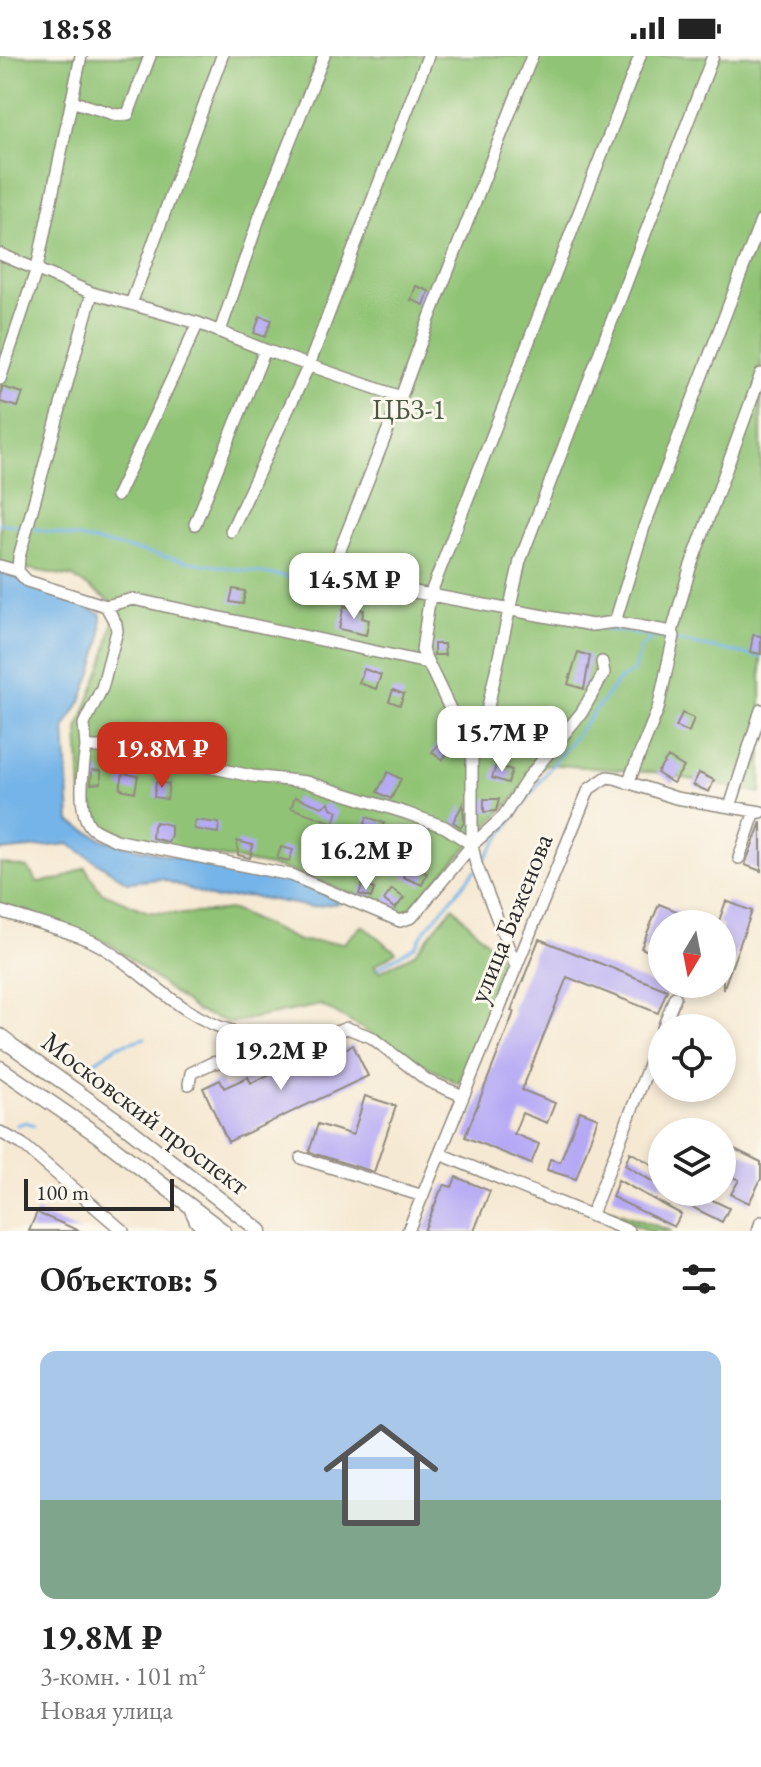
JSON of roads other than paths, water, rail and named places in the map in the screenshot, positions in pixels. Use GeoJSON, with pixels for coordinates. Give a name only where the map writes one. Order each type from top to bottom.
{"type":"FeatureCollection","features":[{"type":"Feature","properties":{"kind":"main road","name":"Московский проспект"},"geometry":{"type":"LineString","coordinates":[[3,1039],[128,1128],[260,1231]]}},
{"type":"Feature","properties":{"kind":"main road","name":"Московский проспект"},"geometry":{"type":"LineString","coordinates":[[0,1068],[96,1134],[223,1231]]}},
{"type":"Feature","properties":{"kind":"street"},"geometry":{"type":"LineString","coordinates":[[0,379],[37,268],[81,56]]}},
{"type":"Feature","properties":{"kind":"street"},"geometry":{"type":"LineString","coordinates":[[71,101],[117,115],[128,114],[150,56]]}},
{"type":"Feature","properties":{"kind":"street"},"geometry":{"type":"LineString","coordinates":[[131,304],[222,56]]}},
{"type":"Feature","properties":{"kind":"street"},"geometry":{"type":"LineString","coordinates":[[220,331],[261,213],[324,56]]}},
{"type":"Feature","properties":{"kind":"street"},"geometry":{"type":"LineString","coordinates":[[231,531],[309,365],[428,56]]}},
{"type":"Feature","properties":{"kind":"street"},"geometry":{"type":"LineString","coordinates":[[532,56],[336,560],[343,573],[366,583],[592,625],[615,622],[672,632]]}},
{"type":"Feature","properties":{"kind":"street"},"geometry":{"type":"LineString","coordinates":[[472,755],[422,650],[430,595],[640,56]]}},
{"type":"Feature","properties":{"kind":"street"},"geometry":{"type":"LineString","coordinates":[[516,967],[476,864],[472,845],[472,755],[486,716],[520,561],[713,56]]}},
{"type":"Feature","properties":{"kind":"street"},"geometry":{"type":"LineString","coordinates":[[615,622],[644,527],[761,221]]}},
{"type":"Feature","properties":{"kind":"street"},"geometry":{"type":"LineString","coordinates":[[0,254],[92,293],[198,323],[265,350],[401,397]]}},
{"type":"Feature","properties":{"kind":"street"},"geometry":{"type":"LineString","coordinates":[[18,571],[19,557],[92,293]]}},
{"type":"Feature","properties":{"kind":"street"},"geometry":{"type":"LineString","coordinates":[[117,496],[198,323]]}},
{"type":"Feature","properties":{"kind":"street"},"geometry":{"type":"LineString","coordinates":[[195,524],[265,350]]}},
{"type":"Feature","properties":{"kind":"street"},"geometry":{"type":"LineString","coordinates":[[628,783],[658,709],[674,636],[672,632],[690,568],[761,374]]}},
{"type":"Feature","properties":{"kind":"street"},"geometry":{"type":"LineString","coordinates":[[0,566],[18,571],[27,581],[106,606],[133,599],[427,663]]}},
{"type":"Feature","properties":{"kind":"street"},"geometry":{"type":"LineString","coordinates":[[106,606],[117,631],[106,677],[84,724],[83,816],[93,829],[115,840],[291,875],[400,921],[412,917],[472,845],[503,817],[528,778],[582,712],[604,673],[602,662]]}},
{"type":"Feature","properties":{"kind":"street"},"geometry":{"type":"LineString","coordinates":[[730,807],[761,710]]}},
{"type":"Feature","properties":{"kind":"street"},"geometry":{"type":"LineString","coordinates":[[86,747],[126,750],[252,776],[306,782],[419,817],[445,827],[472,845]]}},
{"type":"Feature","properties":{"kind":"street","name":"улица Баженова"},"geometry":{"type":"LineString","coordinates":[[408,1231],[589,789],[607,777],[676,798],[758,812]]}},
{"type":"Feature","properties":{"kind":"street"},"geometry":{"type":"LineString","coordinates":[[739,858],[758,812]]}},
{"type":"Feature","properties":{"kind":"street"},"geometry":{"type":"LineString","coordinates":[[0,911],[95,943],[129,965],[179,1006],[211,1025],[232,1031],[248,1058]]}},
{"type":"Feature","properties":{"kind":"street"},"geometry":{"type":"LineString","coordinates":[[189,1084],[191,1073],[212,1063],[290,1049],[347,1028],[371,1037],[428,1081],[463,1096]]}},
{"type":"Feature","properties":{"kind":"street"},"geometry":{"type":"LineString","coordinates":[[591,1216],[648,1069]]}},
{"type":"Feature","properties":{"kind":"street"},"geometry":{"type":"LineString","coordinates":[[0,1132],[22,1144],[123,1231]]}},
{"type":"Feature","properties":{"kind":"street"},"geometry":{"type":"LineString","coordinates":[[440,1154],[629,1231]]}},
{"type":"Feature","properties":{"kind":"street"},"geometry":{"type":"LineString","coordinates":[[301,1158],[423,1196]]}},
{"type":"Feature","properties":{"kind":"street"},"geometry":{"type":"LineString","coordinates":[[189,1206],[196,1222],[207,1231]]}},
{"type":"Feature","properties":{"kind":"street"},"geometry":{"type":"LineString","coordinates":[[758,1231],[761,1222]]}},
{"type":"Feature","properties":{"kind":"water"},"geometry":{"type":"Polygon","coordinates":[[[0,571],[101,614],[101,640],[93,670],[81,701],[65,727],[70,822],[104,840],[187,860],[296,878],[340,903],[311,907],[249,896],[216,899],[162,879],[127,882],[69,844],[0,851],[0,571]]]}},
{"type":"Feature","properties":{"kind":"waterway"},"geometry":{"type":"LineString","coordinates":[[0,523],[25,527]]}},
{"type":"Feature","properties":{"kind":"waterway"},"geometry":{"type":"LineString","coordinates":[[32,528],[191,562],[391,593]]}},
{"type":"Feature","properties":{"kind":"waterway"},"geometry":{"type":"LineString","coordinates":[[603,629],[671,639]]}},
{"type":"Feature","properties":{"kind":"waterway"},"geometry":{"type":"LineString","coordinates":[[480,865],[619,680],[633,672],[641,647],[655,636]]}},
{"type":"Feature","properties":{"kind":"waterway"},"geometry":{"type":"LineString","coordinates":[[678,641],[761,657]]}},
{"type":"Feature","properties":{"kind":"waterway"},"geometry":{"type":"LineString","coordinates":[[378,968],[415,946],[475,871]]}},
{"type":"Feature","properties":{"kind":"waterway"},"geometry":{"type":"LineString","coordinates":[[88,1066],[117,1046],[145,1038]]}},
{"type":"Feature","properties":{"kind":"waterway"},"geometry":{"type":"LineString","coordinates":[[17,1125],[26,1122],[34,1125]]}},
{"type":"Feature","properties":{"kind":"park label","name":"ЦБЗ-1"},"geometry":{"type":"Point","coordinates":[409,409]}}]}
